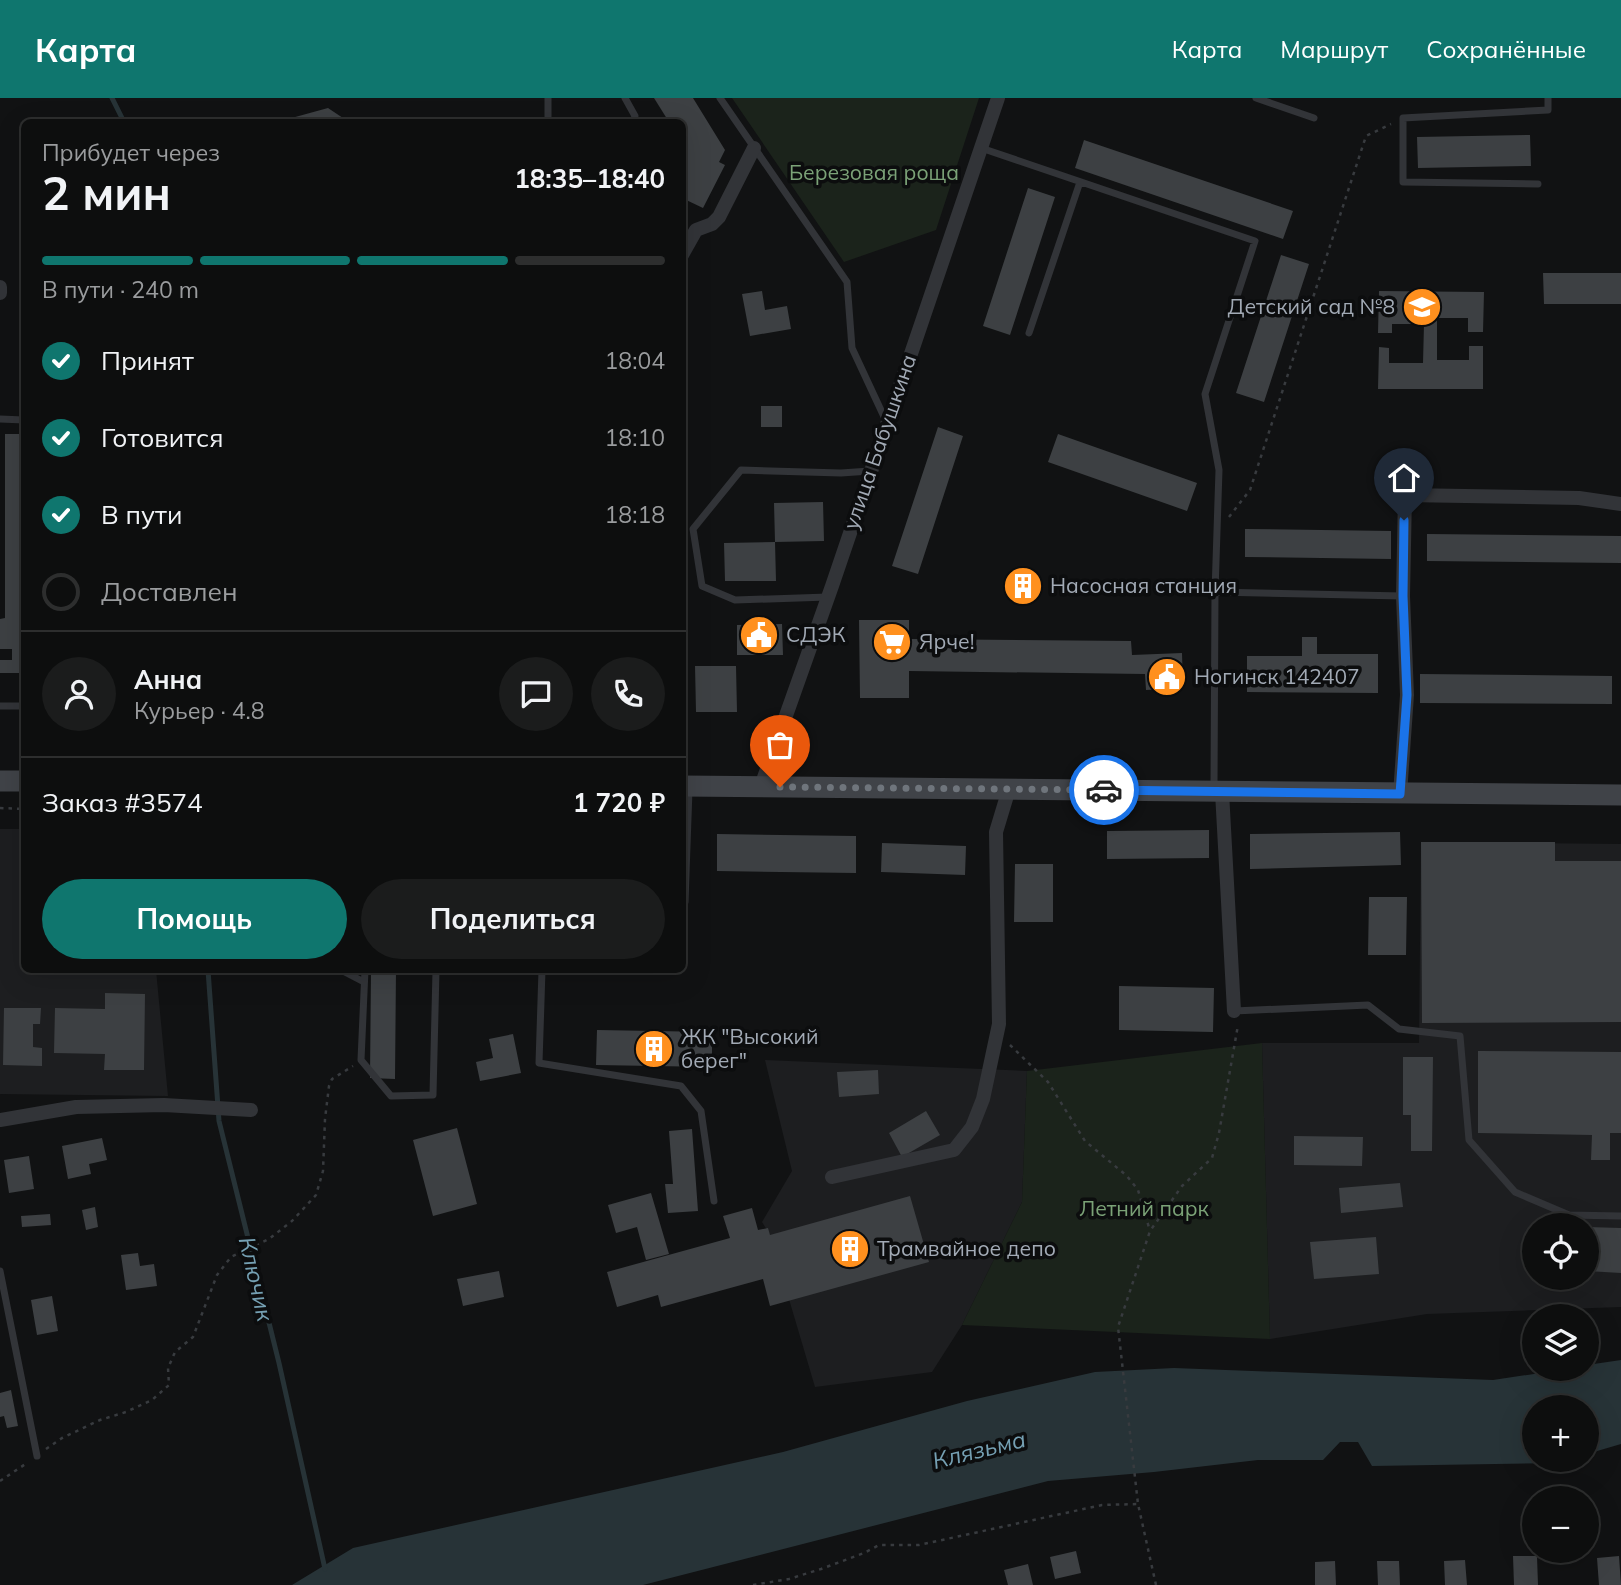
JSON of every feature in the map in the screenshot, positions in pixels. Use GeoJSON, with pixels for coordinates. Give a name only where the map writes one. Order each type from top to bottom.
{"type":"FeatureCollection","features":[{"type":"Feature","properties":{"kind":"main road"},"geometry":{"type":"LineString","coordinates":[[0,781],[21,781]]}},
{"type":"Feature","properties":{"kind":"main road"},"geometry":{"type":"LineString","coordinates":[[686,786],[1621,795]]}},
{"type":"Feature","properties":{"kind":"street","name":"улица Бабушкина"},"geometry":{"type":"LineString","coordinates":[[761,786],[998,98]]}},
{"type":"Feature","properties":{"kind":"street"},"geometry":{"type":"LineString","coordinates":[[686,248],[696,230],[712,224],[719,217],[754,148]]}},
{"type":"Feature","properties":{"kind":"street"},"geometry":{"type":"LineString","coordinates":[[0,287],[0,293]]}},
{"type":"Feature","properties":{"kind":"street"},"geometry":{"type":"LineString","coordinates":[[1400,794],[1407,695],[1403,596],[1405,495],[1578,498],[1621,504]]}},
{"type":"Feature","properties":{"kind":"street"},"geometry":{"type":"LineString","coordinates":[[832,1177],[954,1150],[972,1126],[983,1099],[999,1024],[996,832],[1009,789]]}},
{"type":"Feature","properties":{"kind":"street"},"geometry":{"type":"LineString","coordinates":[[1218,792],[1237,1011]]}},
{"type":"Feature","properties":{"kind":"street"},"geometry":{"type":"LineString","coordinates":[[0,1120],[76,1107],[164,1105],[251,1110]]}},
{"type":"Feature","properties":{"kind":"lane"},"geometry":{"type":"LineString","coordinates":[[548,98],[548,119]]}},
{"type":"Feature","properties":{"kind":"lane"},"geometry":{"type":"LineString","coordinates":[[625,98],[634,119]]}},
{"type":"Feature","properties":{"kind":"lane"},"geometry":{"type":"LineString","coordinates":[[720,98],[847,282],[852,348],[887,423]]}},
{"type":"Feature","properties":{"kind":"lane"},"geometry":{"type":"LineString","coordinates":[[1256,98],[1314,118]]}},
{"type":"Feature","properties":{"kind":"lane"},"geometry":{"type":"LineString","coordinates":[[1538,184],[1403,182],[1403,118],[1548,110],[1548,98]]}},
{"type":"Feature","properties":{"kind":"lane"},"geometry":{"type":"LineString","coordinates":[[981,148],[1255,241],[1205,394],[1219,470],[1215,592],[1218,792]]}},
{"type":"Feature","properties":{"kind":"lane"},"geometry":{"type":"LineString","coordinates":[[1030,333],[1080,182]]}},
{"type":"Feature","properties":{"kind":"lane"},"geometry":{"type":"LineString","coordinates":[[0,419],[21,420]]}},
{"type":"Feature","properties":{"kind":"lane"},"geometry":{"type":"LineString","coordinates":[[828,597],[735,600],[702,586],[693,529],[741,470],[841,473],[870,471]]}},
{"type":"Feature","properties":{"kind":"lane"},"geometry":{"type":"LineString","coordinates":[[1215,592],[1403,596]]}},
{"type":"Feature","properties":{"kind":"lane"},"geometry":{"type":"LineString","coordinates":[[0,706],[21,706]]}},
{"type":"Feature","properties":{"kind":"lane"},"geometry":{"type":"LineString","coordinates":[[347,973],[364,982]]}},
{"type":"Feature","properties":{"kind":"lane"},"geometry":{"type":"LineString","coordinates":[[365,973],[361,1060],[391,1096],[433,1095],[436,973]]}},
{"type":"Feature","properties":{"kind":"lane"},"geometry":{"type":"LineString","coordinates":[[542,973],[539,1063],[681,1086],[701,1111],[714,1201]]}},
{"type":"Feature","properties":{"kind":"lane"},"geometry":{"type":"LineString","coordinates":[[1237,1011],[1368,1005],[1399,1030],[1460,1037],[1469,1140],[1515,1192],[1569,1215],[1621,1216]]}},
{"type":"Feature","properties":{"kind":"lane"},"geometry":{"type":"LineString","coordinates":[[0,1271],[37,1456]]}},
{"type":"Feature","properties":{"kind":"path"},"geometry":{"type":"LineString","coordinates":[[1217,534],[1250,490],[1366,136],[1403,118]]}},
{"type":"Feature","properties":{"kind":"path"},"geometry":{"type":"LineString","coordinates":[[0,808],[21,808]]}},
{"type":"Feature","properties":{"kind":"path"},"geometry":{"type":"LineString","coordinates":[[1156,1585],[1138,1504],[1118,1327],[1150,1231],[1182,1186],[1212,1158],[1219,1133],[1237,1011]]}},
{"type":"Feature","properties":{"kind":"path"},"geometry":{"type":"LineString","coordinates":[[999,1024],[1007,1044],[1048,1082],[1085,1141],[1127,1176],[1138,1190],[1150,1231]]}},
{"type":"Feature","properties":{"kind":"path"},"geometry":{"type":"LineString","coordinates":[[0,1481],[62,1438],[152,1400],[169,1385],[168,1368],[175,1352],[192,1337],[217,1275],[231,1257],[268,1239],[292,1222],[316,1195],[323,1171],[329,1086],[332,1080],[361,1060]]}},
{"type":"Feature","properties":{"kind":"path"},"geometry":{"type":"LineString","coordinates":[[752,1585],[789,1579],[821,1569],[879,1545],[919,1545],[1102,1505],[1138,1504]]}},
{"type":"Feature","properties":{"kind":"shaded area"},"geometry":{"type":"Polygon","coordinates":[[[0,829],[21,829],[21,973],[156,973],[168,1096],[0,1094],[0,829]]]}},
{"type":"Feature","properties":{"kind":"shaded area"},"geometry":{"type":"Polygon","coordinates":[[[1421,842],[1621,844],[1621,1307],[1599,1308],[1599,1304],[1522,1304],[1522,1311],[1427,1314],[1270,1339],[1262,1043],[1419,1043],[1421,842]]]}},
{"type":"Feature","properties":{"kind":"shaded area","name":"Трамвайное депо"},"geometry":{"type":"Polygon","coordinates":[[[765,1060],[1027,1071],[1022,1202],[962,1325],[932,1372],[815,1387],[770,1235],[762,1222],[792,1171],[765,1060]]]}},
{"type":"Feature","properties":{"kind":"green space","name":"Березовая роща"},"geometry":{"type":"Polygon","coordinates":[[[732,98],[979,98],[936,230],[844,262],[732,98]]]}},
{"type":"Feature","properties":{"kind":"green space","name":"Летний парк"},"geometry":{"type":"Polygon","coordinates":[[[1262,1043],[1270,1339],[962,1325],[1022,1202],[1027,1071],[1262,1043]]]}},
{"type":"Feature","properties":{"kind":"water","name":"Клязьма"},"geometry":{"type":"Polygon","coordinates":[[[1621,1360],[1621,1444],[1599,1450],[1599,1395],[1522,1395],[1522,1464],[1372,1466],[1358,1442],[1340,1442],[1323,1460],[1258,1460],[1048,1481],[643,1585],[292,1585],[353,1548],[783,1452],[967,1401],[1095,1372],[1174,1368],[1493,1380],[1522,1376],[1522,1381],[1599,1381],[1599,1363],[1621,1360]]]}},
{"type":"Feature","properties":{"kind":"building"},"geometry":{"type":"Polygon","coordinates":[[[654,98],[693,98],[725,150],[719,162],[725,165],[703,208],[686,200],[686,119],[667,119],[654,98]]]}},
{"type":"Feature","properties":{"kind":"building"},"geometry":{"type":"Polygon","coordinates":[[[328,108],[344,119],[288,119],[328,108]]]}},
{"type":"Feature","properties":{"kind":"building"},"geometry":{"type":"Polygon","coordinates":[[[1530,135],[1531,166],[1418,168],[1417,137],[1530,135]]]}},
{"type":"Feature","properties":{"kind":"building"},"geometry":{"type":"Polygon","coordinates":[[[1084,140],[1293,211],[1283,239],[1075,168],[1084,140]]]}},
{"type":"Feature","properties":{"kind":"building"},"geometry":{"type":"Polygon","coordinates":[[[1028,188],[1055,197],[1010,335],[983,326],[1028,188]]]}},
{"type":"Feature","properties":{"kind":"building"},"geometry":{"type":"Polygon","coordinates":[[[1281,255],[1309,264],[1264,402],[1236,393],[1281,255]]]}},
{"type":"Feature","properties":{"kind":"building"},"geometry":{"type":"Polygon","coordinates":[[[1543,273],[1621,273],[1621,304],[1544,304],[1543,273]]]}},
{"type":"Feature","properties":{"kind":"building"},"geometry":{"type":"Polygon","coordinates":[[[762,291],[765,310],[787,306],[791,329],[750,336],[742,294],[762,291]]]}},
{"type":"Feature","properties":{"kind":"building"},"geometry":{"type":"Polygon","coordinates":[[[1379,291],[1484,292],[1483,332],[1468,332],[1468,318],[1437,318],[1437,360],[1469,360],[1469,346],[1483,346],[1483,389],[1378,389],[1379,347],[1389,348],[1389,363],[1423,363],[1424,324],[1392,324],[1392,333],[1378,333],[1379,291]]]}},
{"type":"Feature","properties":{"kind":"building"},"geometry":{"type":"Polygon","coordinates":[[[761,406],[782,406],[782,427],[761,427],[761,406]]]}},
{"type":"Feature","properties":{"kind":"building"},"geometry":{"type":"Polygon","coordinates":[[[938,427],[963,436],[918,574],[892,566],[938,427]]]}},
{"type":"Feature","properties":{"kind":"building"},"geometry":{"type":"Polygon","coordinates":[[[5,434],[21,434],[21,673],[0,673],[0,660],[12,660],[12,649],[0,649],[0,619],[5,618],[5,434]]]}},
{"type":"Feature","properties":{"kind":"building"},"geometry":{"type":"Polygon","coordinates":[[[1058,434],[1197,483],[1187,511],[1048,462],[1058,434]]]}},
{"type":"Feature","properties":{"kind":"building"},"geometry":{"type":"Polygon","coordinates":[[[823,502],[824,541],[775,542],[774,503],[823,502]]]}},
{"type":"Feature","properties":{"kind":"building"},"geometry":{"type":"Polygon","coordinates":[[[1245,529],[1391,531],[1391,559],[1245,557],[1245,529]]]}},
{"type":"Feature","properties":{"kind":"building"},"geometry":{"type":"Polygon","coordinates":[[[1427,534],[1621,536],[1621,563],[1427,561],[1427,534]]]}},
{"type":"Feature","properties":{"kind":"building"},"geometry":{"type":"Polygon","coordinates":[[[775,542],[776,581],[725,581],[724,543],[775,542]]]}},
{"type":"Feature","properties":{"kind":"building","name":"Насосная станция"},"geometry":{"type":"Polygon","coordinates":[[[1035,574],[1036,597],[1012,597],[1011,575],[1035,574]]]}},
{"type":"Feature","properties":{"kind":"building"},"geometry":{"type":"Polygon","coordinates":[[[859,620],[909,620],[909,639],[1131,641],[1132,655],[1182,653],[1183,688],[1146,690],[1145,674],[909,671],[909,698],[860,698],[859,620]]]}},
{"type":"Feature","properties":{"kind":"building"},"geometry":{"type":"Polygon","coordinates":[[[782,624],[783,655],[737,655],[737,625],[782,624]]]}},
{"type":"Feature","properties":{"kind":"building"},"geometry":{"type":"Polygon","coordinates":[[[1302,637],[1317,637],[1317,654],[1378,654],[1378,693],[1247,692],[1247,656],[1302,656],[1302,637]]]}},
{"type":"Feature","properties":{"kind":"building"},"geometry":{"type":"Polygon","coordinates":[[[695,666],[736,666],[737,712],[696,712],[695,666]]]}},
{"type":"Feature","properties":{"kind":"building"},"geometry":{"type":"Polygon","coordinates":[[[1420,674],[1612,676],[1612,704],[1420,703],[1420,674]]]}},
{"type":"Feature","properties":{"kind":"building"},"geometry":{"type":"Polygon","coordinates":[[[1209,830],[1209,858],[1107,859],[1107,831],[1209,830]]]}},
{"type":"Feature","properties":{"kind":"building"},"geometry":{"type":"Polygon","coordinates":[[[1400,832],[1401,865],[1250,869],[1250,834],[1400,832]]]}},
{"type":"Feature","properties":{"kind":"building"},"geometry":{"type":"Polygon","coordinates":[[[717,834],[856,836],[856,873],[717,871],[717,834]]]}},
{"type":"Feature","properties":{"kind":"building"},"geometry":{"type":"Polygon","coordinates":[[[1421,842],[1555,842],[1555,861],[1621,861],[1621,1022],[1422,1023],[1421,842]]]}},
{"type":"Feature","properties":{"kind":"building"},"geometry":{"type":"Polygon","coordinates":[[[882,843],[966,846],[965,875],[881,872],[882,843]]]}},
{"type":"Feature","properties":{"kind":"building"},"geometry":{"type":"Polygon","coordinates":[[[1015,864],[1053,864],[1053,922],[1014,922],[1015,864]]]}},
{"type":"Feature","properties":{"kind":"building"},"geometry":{"type":"Polygon","coordinates":[[[1369,897],[1407,897],[1406,955],[1368,955],[1369,897]]]}},
{"type":"Feature","properties":{"kind":"building"},"geometry":{"type":"Polygon","coordinates":[[[371,973],[396,973],[395,1079],[370,1078],[371,973]]]}},
{"type":"Feature","properties":{"kind":"building"},"geometry":{"type":"Polygon","coordinates":[[[1119,986],[1214,988],[1213,1032],[1119,1030],[1119,986]]]}},
{"type":"Feature","properties":{"kind":"building"},"geometry":{"type":"Polygon","coordinates":[[[105,993],[145,994],[144,1070],[104,1070],[105,1054],[54,1053],[55,1008],[105,1009],[105,993]]]}},
{"type":"Feature","properties":{"kind":"building"},"geometry":{"type":"Polygon","coordinates":[[[4,1008],[41,1008],[40,1024],[33,1024],[33,1047],[42,1048],[42,1066],[3,1065],[4,1008]]]}},
{"type":"Feature","properties":{"kind":"building","name":"ЖК \"Высокий берег\""},"geometry":{"type":"Polygon","coordinates":[[[597,1030],[712,1032],[712,1067],[596,1065],[597,1030]]]}},
{"type":"Feature","properties":{"kind":"building"},"geometry":{"type":"Polygon","coordinates":[[[513,1034],[521,1073],[480,1081],[476,1062],[493,1058],[489,1039],[513,1034]]]}},
{"type":"Feature","properties":{"kind":"building"},"geometry":{"type":"Polygon","coordinates":[[[1478,1051],[1621,1052],[1621,1133],[1610,1133],[1610,1160],[1591,1160],[1592,1135],[1478,1133],[1478,1051]]]}},
{"type":"Feature","properties":{"kind":"building"},"geometry":{"type":"Polygon","coordinates":[[[1403,1057],[1433,1057],[1432,1151],[1411,1151],[1411,1115],[1403,1115],[1403,1057]]]}},
{"type":"Feature","properties":{"kind":"building"},"geometry":{"type":"Polygon","coordinates":[[[878,1070],[879,1094],[839,1097],[837,1072],[878,1070]]]}},
{"type":"Feature","properties":{"kind":"building"},"geometry":{"type":"Polygon","coordinates":[[[926,1111],[940,1135],[902,1157],[889,1133],[926,1111]]]}},
{"type":"Feature","properties":{"kind":"building"},"geometry":{"type":"Polygon","coordinates":[[[457,1128],[477,1204],[433,1216],[413,1140],[457,1128]]]}},
{"type":"Feature","properties":{"kind":"building"},"geometry":{"type":"Polygon","coordinates":[[[692,1129],[698,1211],[668,1213],[665,1184],[673,1184],[669,1131],[692,1129]]]}},
{"type":"Feature","properties":{"kind":"building"},"geometry":{"type":"Polygon","coordinates":[[[1294,1136],[1363,1137],[1362,1166],[1294,1165],[1294,1136]]]}},
{"type":"Feature","properties":{"kind":"building"},"geometry":{"type":"Polygon","coordinates":[[[102,1138],[107,1160],[89,1164],[91,1174],[68,1179],[62,1146],[102,1138]]]}},
{"type":"Feature","properties":{"kind":"building"},"geometry":{"type":"Polygon","coordinates":[[[29,1156],[34,1189],[9,1193],[4,1160],[29,1156]]]}},
{"type":"Feature","properties":{"kind":"building"},"geometry":{"type":"Polygon","coordinates":[[[1400,1183],[1403,1207],[1341,1213],[1339,1188],[1400,1183]]]}},
{"type":"Feature","properties":{"kind":"building"},"geometry":{"type":"Polygon","coordinates":[[[651,1193],[669,1254],[646,1260],[637,1227],[616,1233],[608,1205],[651,1193]]]}},
{"type":"Feature","properties":{"kind":"building"},"geometry":{"type":"Polygon","coordinates":[[[910,1196],[929,1262],[770,1306],[763,1279],[661,1307],[658,1295],[617,1307],[607,1272],[730,1238],[723,1216],[752,1208],[758,1230],[768,1228],[770,1235],[910,1196]]]}},
{"type":"Feature","properties":{"kind":"building"},"geometry":{"type":"Polygon","coordinates":[[[95,1207],[98,1227],[86,1230],[82,1210],[95,1207]]]}},
{"type":"Feature","properties":{"kind":"building"},"geometry":{"type":"Polygon","coordinates":[[[50,1214],[51,1225],[22,1227],[21,1216],[50,1214]]]}},
{"type":"Feature","properties":{"kind":"building"},"geometry":{"type":"Polygon","coordinates":[[[1599,1227],[1621,1228],[1621,1273],[1599,1272],[1599,1227]]]}},
{"type":"Feature","properties":{"kind":"building"},"geometry":{"type":"Polygon","coordinates":[[[1376,1237],[1379,1274],[1314,1279],[1310,1242],[1376,1237]]]}},
{"type":"Feature","properties":{"kind":"building"},"geometry":{"type":"Polygon","coordinates":[[[138,1253],[140,1266],[154,1264],[157,1286],[126,1290],[121,1255],[138,1253]]]}},
{"type":"Feature","properties":{"kind":"building"},"geometry":{"type":"Polygon","coordinates":[[[499,1271],[504,1297],[463,1306],[457,1279],[499,1271]]]}},
{"type":"Feature","properties":{"kind":"building"},"geometry":{"type":"Polygon","coordinates":[[[52,1296],[58,1331],[37,1335],[31,1300],[52,1296]]]}},
{"type":"Feature","properties":{"kind":"building"},"geometry":{"type":"Polygon","coordinates":[[[11,1390],[18,1426],[7,1428],[4,1416],[0,1417],[0,1393],[11,1390]]]}},
{"type":"Feature","properties":{"kind":"building"},"geometry":{"type":"Polygon","coordinates":[[[1076,1551],[1081,1573],[1055,1579],[1050,1557],[1076,1551]]]}},
{"type":"Feature","properties":{"kind":"building"},"geometry":{"type":"Polygon","coordinates":[[[1513,1556],[1522,1556],[1522,1563],[1537,1563],[1538,1585],[1514,1585],[1513,1556]]]}},
{"type":"Feature","properties":{"kind":"building"},"geometry":{"type":"Polygon","coordinates":[[[1619,1556],[1621,1585],[1599,1585],[1599,1558],[1619,1556]]]}},
{"type":"Feature","properties":{"kind":"building"},"geometry":{"type":"Polygon","coordinates":[[[1465,1560],[1467,1585],[1445,1585],[1444,1561],[1465,1560]]]}},
{"type":"Feature","properties":{"kind":"building"},"geometry":{"type":"Polygon","coordinates":[[[1335,1561],[1336,1585],[1315,1585],[1315,1562],[1335,1561]]]}},
{"type":"Feature","properties":{"kind":"building"},"geometry":{"type":"Polygon","coordinates":[[[1377,1561],[1399,1561],[1400,1585],[1378,1585],[1377,1561]]]}},
{"type":"Feature","properties":{"kind":"building"},"geometry":{"type":"Polygon","coordinates":[[[1028,1564],[1033,1585],[1008,1585],[1004,1570],[1028,1564]]]}},
{"type":"Feature","properties":{"kind":"waterway","name":"Ключик"},"geometry":{"type":"LineString","coordinates":[[112,98],[122,119]]}},
{"type":"Feature","properties":{"kind":"waterway","name":"Ключик"},"geometry":{"type":"LineString","coordinates":[[208,973],[219,1121],[279,1363],[325,1569]]}},
{"type":"Feature","properties":{"kind":"way so far"},"geometry":{"type":"LineString","coordinates":[[780,787],[1104,790]]}},
{"type":"Feature","properties":{"kind":"place","name":"Детский сад №8"},"geometry":{"type":"Point","coordinates":[1422,307]}},
{"type":"Feature","properties":{"kind":"place","name":"Насосная станция"},"geometry":{"type":"Point","coordinates":[1023,586]}},
{"type":"Feature","properties":{"kind":"place","name":"СДЭК"},"geometry":{"type":"Point","coordinates":[759,635]}},
{"type":"Feature","properties":{"kind":"place","name":"Ярче!"},"geometry":{"type":"Point","coordinates":[892,642]}},
{"type":"Feature","properties":{"kind":"place","name":"Ногинск 142407"},"geometry":{"type":"Point","coordinates":[1167,677]}},
{"type":"Feature","properties":{"kind":"place","name":"ЖК \"Высокий берег\""},"geometry":{"type":"Point","coordinates":[654,1049]}},
{"type":"Feature","properties":{"kind":"place","name":"Трамвайное депо"},"geometry":{"type":"Point","coordinates":[850,1249]}},
{"type":"Feature","properties":{"kind":"route"},"geometry":{"type":"LineString","coordinates":[[1104,790],[1400,794],[1407,695],[1403,596],[1404,520]]}}]}
